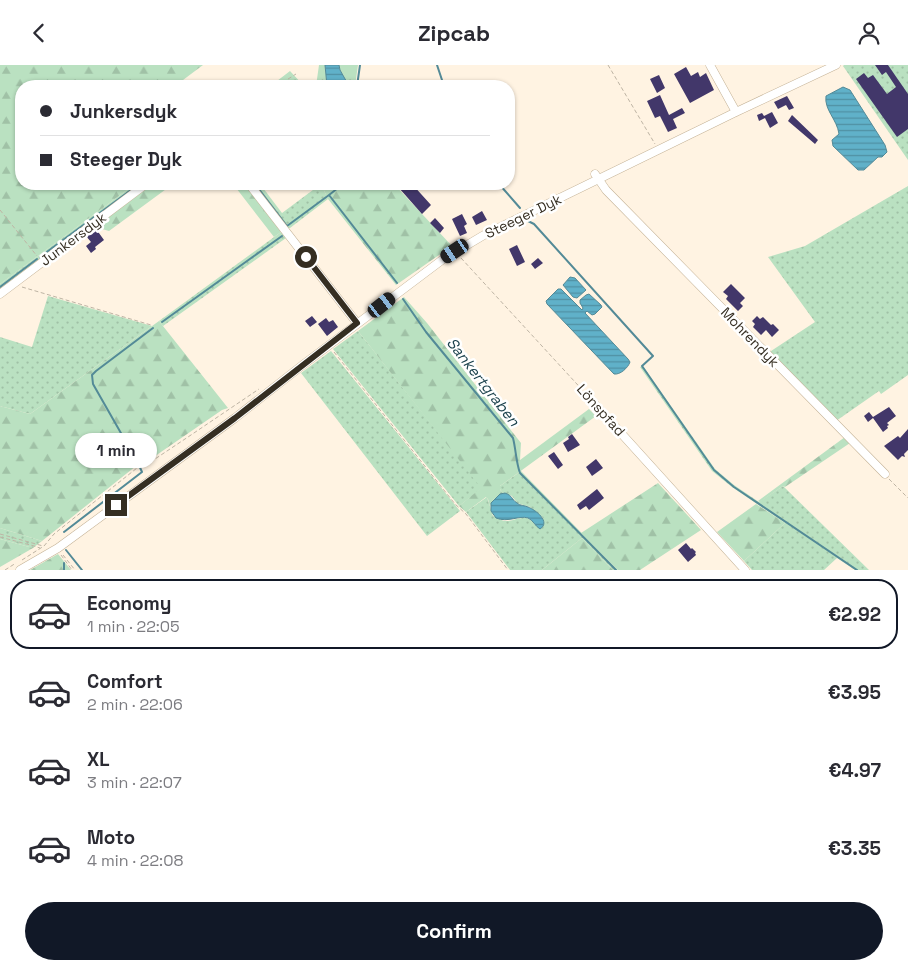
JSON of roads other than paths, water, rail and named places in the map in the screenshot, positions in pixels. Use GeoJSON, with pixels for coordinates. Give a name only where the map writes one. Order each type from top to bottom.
{"type":"FeatureCollection","features":[{"type":"Feature","properties":{"kind":"street"},"geometry":{"type":"LineString","coordinates":[[710,65],[736,112]]}},
{"type":"Feature","properties":{"kind":"street","name":"Steeger Dyk"},"geometry":{"type":"LineString","coordinates":[[20,570],[58,548],[235,418],[357,323],[455,251],[596,177],[658,150],[836,65]]}},
{"type":"Feature","properties":{"kind":"street","name":"Mohrendyk"},"geometry":{"type":"LineString","coordinates":[[596,177],[885,475]]}},
{"type":"Feature","properties":{"kind":"street","name":"Junkersdyk"},"geometry":{"type":"LineString","coordinates":[[0,293],[138,190]]}},
{"type":"Feature","properties":{"kind":"street"},"geometry":{"type":"LineString","coordinates":[[254,190],[357,323]]}},
{"type":"Feature","properties":{"kind":"street","name":"Lönspfad"},"geometry":{"type":"LineString","coordinates":[[591,400],[745,570]]}},
{"type":"Feature","properties":{"kind":"water"},"geometry":{"type":"Polygon","coordinates":[[[325,65],[339,65],[346,80],[326,80],[325,65]]]}},
{"type":"Feature","properties":{"kind":"water"},"geometry":{"type":"Polygon","coordinates":[[[843,87],[850,90],[885,145],[887,152],[882,157],[878,157],[864,170],[858,170],[833,146],[832,140],[839,134],[827,106],[826,96],[843,87]]]}},
{"type":"Feature","properties":{"kind":"water"},"geometry":{"type":"Polygon","coordinates":[[[570,277],[575,278],[586,290],[577,298],[573,297],[563,285],[570,277]]]}},
{"type":"Feature","properties":{"kind":"water"},"geometry":{"type":"Polygon","coordinates":[[[558,289],[561,289],[582,310],[580,300],[589,294],[601,305],[602,307],[595,314],[592,315],[587,311],[585,313],[628,359],[630,362],[624,371],[614,374],[547,304],[546,301],[558,289]]]}},
{"type":"Feature","properties":{"kind":"water"},"geometry":{"type":"Polygon","coordinates":[[[505,493],[518,504],[527,506],[538,513],[543,520],[543,526],[540,529],[530,519],[525,517],[505,520],[496,518],[491,511],[491,503],[500,494],[505,493]]]}},
{"type":"Feature","properties":{"kind":"waterway","name":"Sankertgraben"},"geometry":{"type":"LineString","coordinates":[[358,80],[360,65]]}},
{"type":"Feature","properties":{"kind":"waterway"},"geometry":{"type":"LineString","coordinates":[[437,65],[442,80]]}},
{"type":"Feature","properties":{"kind":"waterway"},"geometry":{"type":"LineString","coordinates":[[40,257],[131,190]]}},
{"type":"Feature","properties":{"kind":"waterway"},"geometry":{"type":"LineString","coordinates":[[260,190],[287,226],[329,195]]}},
{"type":"Feature","properties":{"kind":"waterway","name":"Sankertgraben"},"geometry":{"type":"LineString","coordinates":[[335,190],[329,195],[397,283]]}},
{"type":"Feature","properties":{"kind":"waterway"},"geometry":{"type":"LineString","coordinates":[[504,190],[520,208]]}},
{"type":"Feature","properties":{"kind":"waterway"},"geometry":{"type":"LineString","coordinates":[[528,221],[534,224],[653,356],[642,366],[714,470],[734,487],[857,570]]}},
{"type":"Feature","properties":{"kind":"waterway"},"geometry":{"type":"LineString","coordinates":[[162,322],[282,236]]}},
{"type":"Feature","properties":{"kind":"waterway"},"geometry":{"type":"LineString","coordinates":[[0,287],[37,259]]}},
{"type":"Feature","properties":{"kind":"waterway","name":"Sankertgraben"},"geometry":{"type":"LineString","coordinates":[[403,299],[426,332],[513,438],[520,473],[616,570]]}},
{"type":"Feature","properties":{"kind":"waterway"},"geometry":{"type":"LineString","coordinates":[[64,532],[142,472],[93,384],[92,375],[153,328]]}},
{"type":"Feature","properties":{"kind":"waterway"},"geometry":{"type":"LineString","coordinates":[[66,550],[82,570]]}},
{"type":"Feature","properties":{"kind":"waterway"},"geometry":{"type":"LineString","coordinates":[[64,563],[64,570]]}}]}
